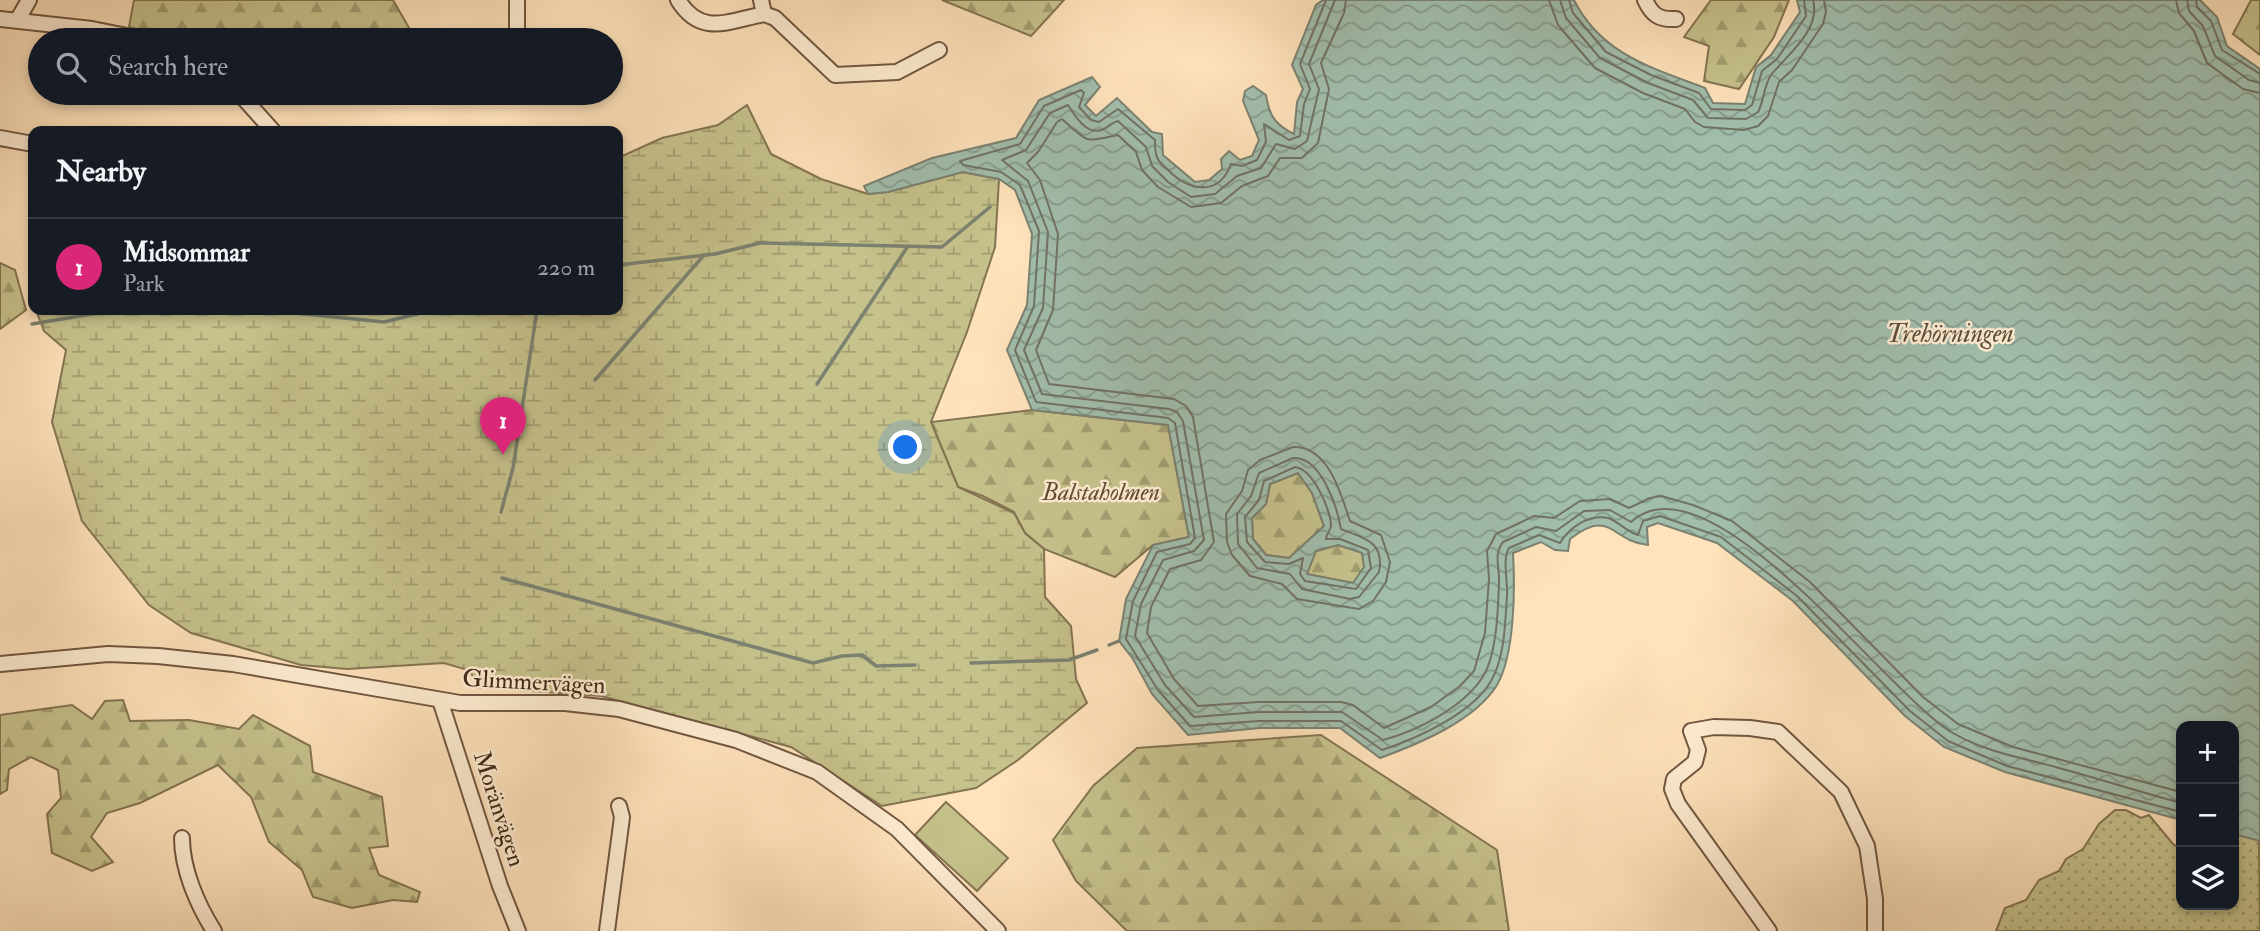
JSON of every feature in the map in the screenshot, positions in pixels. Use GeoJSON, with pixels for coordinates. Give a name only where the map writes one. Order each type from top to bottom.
{"type":"FeatureCollection","features":[{"type":"Feature","properties":{"kind":"street"},"geometry":{"type":"LineString","coordinates":[[18,19],[29,0]]}},
{"type":"Feature","properties":{"kind":"street"},"geometry":{"type":"LineString","coordinates":[[517,0],[517,28]]}},
{"type":"Feature","properties":{"kind":"street"},"geometry":{"type":"LineString","coordinates":[[678,0],[687,14],[701,23],[762,7],[828,72],[835,75],[897,72],[939,50]]}},
{"type":"Feature","properties":{"kind":"street"},"geometry":{"type":"LineString","coordinates":[[1645,0],[1651,12],[1662,19],[1676,19]]}},
{"type":"Feature","properties":{"kind":"street"},"geometry":{"type":"LineString","coordinates":[[0,19],[18,19],[73,28]]}},
{"type":"Feature","properties":{"kind":"street"},"geometry":{"type":"LineString","coordinates":[[250,105],[269,126]]}},
{"type":"Feature","properties":{"kind":"street"},"geometry":{"type":"LineString","coordinates":[[0,138],[28,143]]}},
{"type":"Feature","properties":{"kind":"street","name":"Glimmervägen"},"geometry":{"type":"LineString","coordinates":[[0,664],[108,654],[149,655],[233,664],[460,703],[565,703],[619,709],[736,740],[817,772],[897,829],[998,931]]}},
{"type":"Feature","properties":{"kind":"street","name":"Moränvägen"},"geometry":{"type":"LineString","coordinates":[[440,700],[500,886],[518,931]]}},
{"type":"Feature","properties":{"kind":"street"},"geometry":{"type":"LineString","coordinates":[[1769,931],[1678,804],[1672,789],[1674,779],[1695,762],[1698,750],[1691,731],[1714,727],[1779,732],[1841,792],[1867,846],[1875,931]]}},
{"type":"Feature","properties":{"kind":"street"},"geometry":{"type":"LineString","coordinates":[[607,931],[622,817],[620,806]]}},
{"type":"Feature","properties":{"kind":"street"},"geometry":{"type":"LineString","coordinates":[[182,838],[182,855],[202,913],[214,931]]}},
{"type":"Feature","properties":{"kind":"green space"},"geometry":{"type":"Polygon","coordinates":[[[134,0],[393,0],[409,28],[133,28],[129,27],[134,0]]]}},
{"type":"Feature","properties":{"kind":"green space"},"geometry":{"type":"Polygon","coordinates":[[[942,0],[1064,0],[1031,36],[942,0]]]}},
{"type":"Feature","properties":{"kind":"green space"},"geometry":{"type":"Polygon","coordinates":[[[1711,0],[1789,0],[1774,37],[1739,89],[1704,81],[1709,46],[1684,37],[1711,0]]]}},
{"type":"Feature","properties":{"kind":"green space"},"geometry":{"type":"Polygon","coordinates":[[[2251,0],[2260,0],[2260,55],[2233,34],[2251,0]]]}},
{"type":"Feature","properties":{"kind":"green space"},"geometry":{"type":"Polygon","coordinates":[[[747,105],[771,154],[821,179],[868,194],[888,192],[962,172],[999,179],[995,247],[967,332],[931,422],[958,487],[1014,513],[1025,533],[1044,549],[1045,597],[1071,626],[1076,679],[1087,703],[1018,760],[976,788],[882,806],[791,747],[601,696],[476,687],[476,680],[468,670],[444,663],[347,669],[301,665],[191,633],[149,605],[82,521],[52,422],[66,350],[44,331],[38,315],[623,315],[623,156],[662,138],[718,125],[747,105]]]}},
{"type":"Feature","properties":{"kind":"green space"},"geometry":{"type":"Polygon","coordinates":[[[0,263],[15,270],[26,310],[0,329],[0,263]]]}},
{"type":"Feature","properties":{"kind":"green space","name":"Balstaholmen"},"geometry":{"type":"Polygon","coordinates":[[[1032,410],[1168,425],[1189,537],[1153,545],[1115,577],[1044,549],[1025,533],[1014,512],[958,487],[931,422],[1032,410]]]}},
{"type":"Feature","properties":{"kind":"green space"},"geometry":{"type":"Polygon","coordinates":[[[1298,473],[1312,493],[1324,526],[1289,558],[1266,555],[1253,539],[1252,518],[1266,504],[1270,484],[1298,473]]]}},
{"type":"Feature","properties":{"kind":"green space"},"geometry":{"type":"Polygon","coordinates":[[[1338,545],[1362,552],[1365,567],[1353,583],[1306,574],[1316,551],[1338,545]]]}},
{"type":"Feature","properties":{"kind":"green space"},"geometry":{"type":"Polygon","coordinates":[[[123,700],[130,721],[189,720],[239,729],[253,715],[310,746],[313,772],[382,797],[388,846],[369,848],[379,875],[420,892],[417,902],[393,900],[352,908],[313,897],[302,870],[269,842],[251,797],[218,765],[140,803],[107,813],[91,837],[113,862],[92,871],[52,853],[47,814],[61,798],[58,770],[31,757],[9,769],[7,790],[0,794],[0,715],[72,705],[92,719],[105,701],[123,700]]]}},
{"type":"Feature","properties":{"kind":"green space"},"geometry":{"type":"Polygon","coordinates":[[[1321,735],[1497,850],[1509,931],[1127,931],[1076,881],[1053,840],[1093,786],[1137,748],[1321,735]]]}},
{"type":"Feature","properties":{"kind":"green space"},"geometry":{"type":"Polygon","coordinates":[[[946,802],[1008,858],[977,891],[915,835],[946,802]]]}},
{"type":"Feature","properties":{"kind":"green space"},"geometry":{"type":"Polygon","coordinates":[[[2115,810],[2126,810],[2141,818],[2149,815],[2176,846],[2176,910],[2239,910],[2239,829],[2259,840],[2260,931],[1996,931],[2005,908],[2026,900],[2039,880],[2059,871],[2066,859],[2083,849],[2099,824],[2115,810]]]}},
{"type":"Feature","properties":{"kind":"water","name":"Trehörningen"},"geometry":{"type":"Polygon","coordinates":[[[1323,0],[1574,0],[1598,34],[1630,57],[1705,88],[1713,103],[1745,104],[1756,67],[1771,55],[1800,12],[1797,0],[2200,0],[2217,17],[2227,46],[2260,69],[2260,841],[2239,835],[2239,721],[2176,721],[2176,819],[2005,772],[1944,747],[1905,716],[1793,601],[1717,543],[1658,523],[1647,527],[1648,545],[1626,538],[1610,528],[1594,526],[1570,539],[1568,551],[1555,550],[1541,542],[1513,553],[1514,602],[1510,639],[1503,672],[1497,685],[1475,710],[1444,730],[1411,746],[1380,758],[1340,728],[1260,728],[1188,735],[1152,694],[1133,659],[1119,641],[1126,599],[1153,545],[1189,537],[1168,425],[1032,410],[1007,350],[1027,305],[1032,234],[1015,190],[999,179],[963,172],[888,192],[868,194],[864,186],[932,158],[1016,138],[1039,100],[1092,77],[1100,87],[1085,105],[1096,116],[1117,98],[1152,132],[1162,134],[1163,155],[1195,182],[1209,180],[1222,169],[1221,159],[1229,151],[1240,160],[1252,156],[1259,140],[1243,101],[1245,91],[1253,86],[1266,95],[1271,114],[1278,123],[1294,134],[1297,102],[1303,89],[1292,65],[1316,5],[1323,0]],[[1298,473],[1270,484],[1266,504],[1252,518],[1253,539],[1266,555],[1289,558],[1324,526],[1312,493],[1298,473]],[[1338,545],[1316,551],[1307,574],[1353,583],[1364,567],[1362,553],[1338,545]]]}},
{"type":"Feature","properties":{"kind":"waterway"},"geometry":{"type":"LineString","coordinates":[[623,264],[715,254],[760,243],[942,247],[990,207]]}},
{"type":"Feature","properties":{"kind":"waterway"},"geometry":{"type":"LineString","coordinates":[[817,384],[908,246]]}},
{"type":"Feature","properties":{"kind":"waterway"},"geometry":{"type":"LineString","coordinates":[[595,380],[704,255]]}},
{"type":"Feature","properties":{"kind":"waterway"},"geometry":{"type":"LineString","coordinates":[[32,324],[86,315]]}},
{"type":"Feature","properties":{"kind":"waterway"},"geometry":{"type":"LineString","coordinates":[[315,315],[384,322],[413,315]]}},
{"type":"Feature","properties":{"kind":"waterway"},"geometry":{"type":"LineString","coordinates":[[501,512],[513,468],[536,315]]}},
{"type":"Feature","properties":{"kind":"waterway"},"geometry":{"type":"LineString","coordinates":[[502,578],[813,663],[842,656],[862,655],[876,666],[915,665]]}},
{"type":"Feature","properties":{"kind":"waterway"},"geometry":{"type":"LineString","coordinates":[[1109,645],[1119,641]]}},
{"type":"Feature","properties":{"kind":"waterway"},"geometry":{"type":"LineString","coordinates":[[971,663],[1069,660],[1097,650]]}},
{"type":"Feature","properties":{"kind":"place","name":"Midsommar"},"geometry":{"type":"Point","coordinates":[503,455]}}]}
